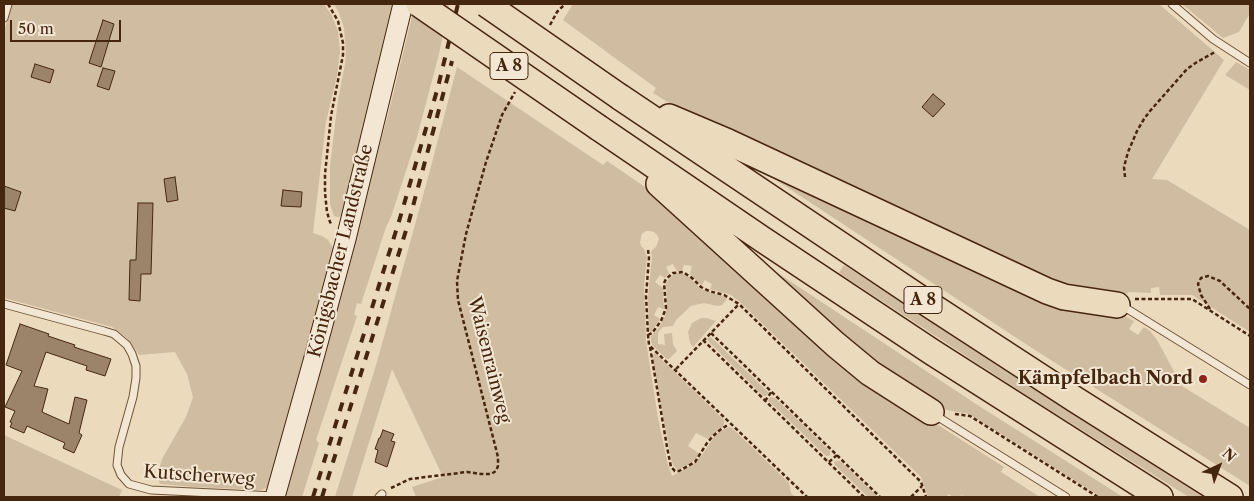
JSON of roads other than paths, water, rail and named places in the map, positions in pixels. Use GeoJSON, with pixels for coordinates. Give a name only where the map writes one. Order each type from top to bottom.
{"type":"FeatureCollection","features":[{"type":"Feature","properties":{"kind":"highway","name":"A 8"},"geometry":{"type":"LineString","coordinates":[[419,4],[599,128],[916,341],[1160,497]]}},
{"type":"Feature","properties":{"kind":"highway","name":"A 8"},"geometry":{"type":"LineString","coordinates":[[486,4],[620,97],[930,305],[1230,497]]}},
{"type":"Feature","properties":{"kind":"highway"},"geometry":{"type":"LineString","coordinates":[[620,97],[728,142],[1047,291],[1064,297],[1120,306]]}},
{"type":"Feature","properties":{"kind":"highway"},"geometry":{"type":"LineString","coordinates":[[599,128],[835,344],[870,372],[932,413]]}},
{"type":"Feature","properties":{"kind":"main road","name":"Königsbacher Landstraße"},"geometry":{"type":"LineString","coordinates":[[275,497],[346,239],[403,4]]}},
{"type":"Feature","properties":{"kind":"lane"},"geometry":{"type":"LineString","coordinates":[[4,18],[8,4]]}},
{"type":"Feature","properties":{"kind":"lane"},"geometry":{"type":"LineString","coordinates":[[1172,4],[1213,39],[1250,63]]}},
{"type":"Feature","properties":{"kind":"lane","name":"Kutscherweg"},"geometry":{"type":"LineString","coordinates":[[4,304],[114,334],[127,345],[136,366],[136,378],[117,465],[129,484],[151,490],[275,497]]}},
{"type":"Feature","properties":{"kind":"lane"},"geometry":{"type":"LineString","coordinates":[[1120,306],[1250,385]]}},
{"type":"Feature","properties":{"kind":"lane"},"geometry":{"type":"LineString","coordinates":[[932,413],[1066,497]]}},
{"type":"Feature","properties":{"kind":"railway"},"geometry":{"type":"LineString","coordinates":[[313,497],[400,218],[438,87],[458,4]]}},
{"type":"Feature","properties":{"kind":"railway"},"geometry":{"type":"LineString","coordinates":[[322,497],[409,221],[452,61]]}},
{"type":"Feature","properties":{"kind":"place","name":"Kämpfelbach Nord"},"geometry":{"type":"Point","coordinates":[1203,379]}}]}
